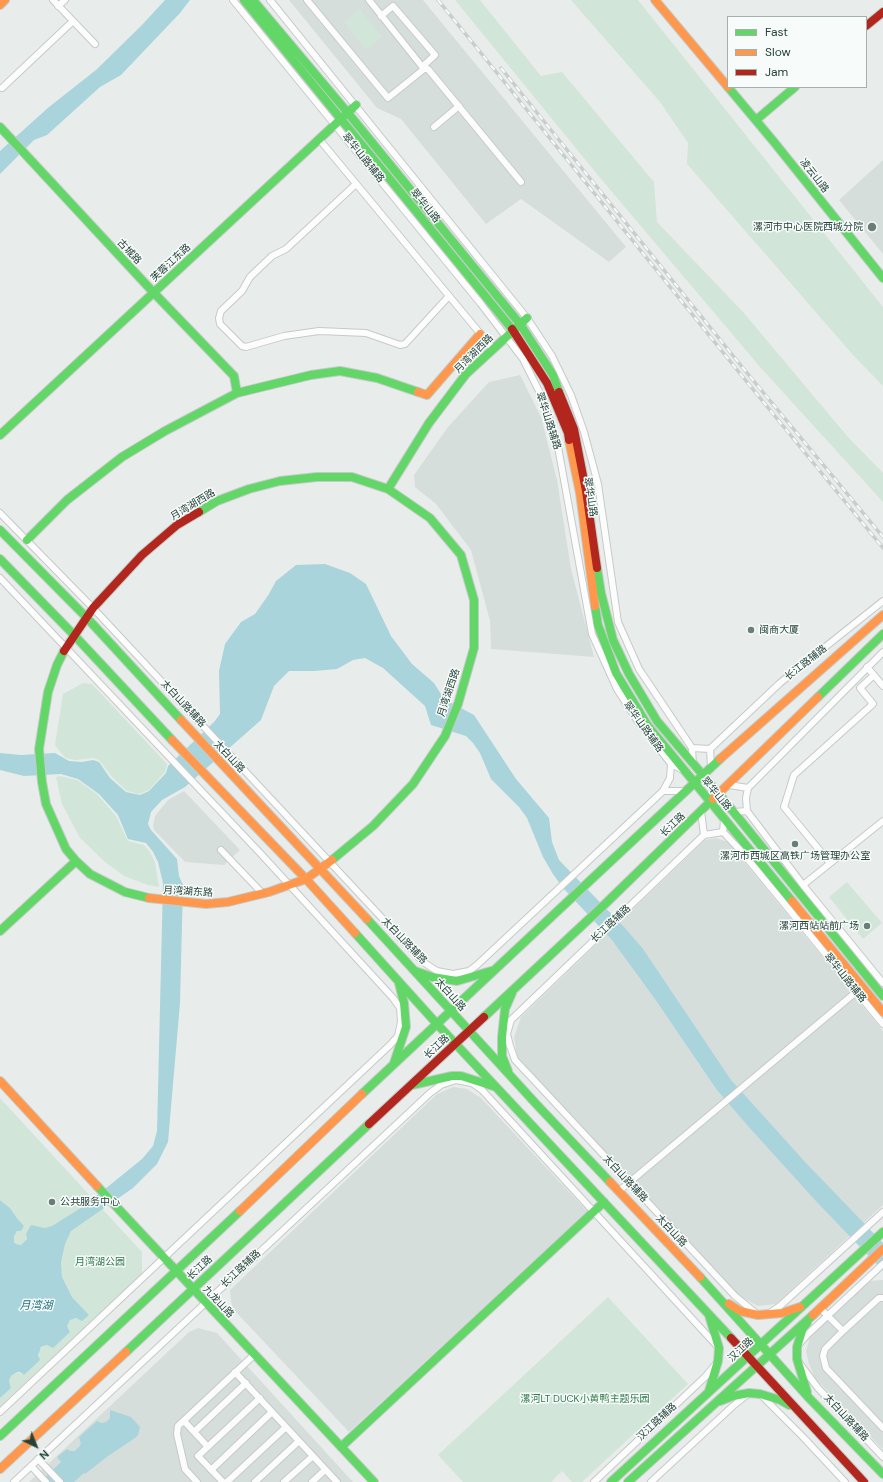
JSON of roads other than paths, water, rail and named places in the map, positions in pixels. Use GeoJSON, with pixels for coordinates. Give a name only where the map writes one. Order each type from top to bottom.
{"type":"FeatureCollection","features":[{"type":"Feature","properties":{"kind":"main road"},"geometry":{"type":"LineString","coordinates":[[0,5],[5,0]]}},
{"type":"Feature","properties":{"kind":"main road","name":"翠华山路"},"geometry":{"type":"LineString","coordinates":[[244,0],[338,122],[513,330],[547,383],[568,433],[580,493],[598,625],[616,673],[648,726],[860,989],[883,1012]]}},
{"type":"Feature","properties":{"kind":"main road","name":"翠华山路"},"geometry":{"type":"LineString","coordinates":[[253,0],[348,113],[520,324],[553,374],[574,429],[586,491],[601,593],[613,640],[629,674],[657,721],[734,812],[883,996]]}},
{"type":"Feature","properties":{"kind":"main road","name":"凌云山路"},"geometry":{"type":"LineString","coordinates":[[655,0],[727,86]]}},
{"type":"Feature","properties":{"kind":"main road"},"geometry":{"type":"LineString","coordinates":[[867,25],[883,12]]}},
{"type":"Feature","properties":{"kind":"main road","name":"凌云山路"},"geometry":{"type":"LineString","coordinates":[[729,88],[883,278]]}},
{"type":"Feature","properties":{"kind":"main road"},"geometry":{"type":"LineString","coordinates":[[756,120],[794,88]]}},
{"type":"Feature","properties":{"kind":"main road","name":"芙蓉江东路"},"geometry":{"type":"LineString","coordinates":[[0,435],[356,105]]}},
{"type":"Feature","properties":{"kind":"main road","name":"古城路"},"geometry":{"type":"LineString","coordinates":[[0,127],[154,293],[234,376],[237,393]]}},
{"type":"Feature","properties":{"kind":"main road","name":"月湾湖西路"},"geometry":{"type":"LineString","coordinates":[[388,489],[408,455],[466,374],[528,318]]}},
{"type":"Feature","properties":{"kind":"main road"},"geometry":{"type":"LineString","coordinates":[[27,540],[67,500],[122,457],[165,431],[237,393],[311,375],[340,371],[377,378],[427,395],[480,334]]}},
{"type":"Feature","properties":{"kind":"main road","name":"月湾湖西路"},"geometry":{"type":"LineString","coordinates":[[74,635],[93,608],[142,555],[177,525],[217,501],[248,489],[280,481],[316,477],[352,477],[388,489],[430,518],[461,556],[474,600],[474,648],[458,704],[444,736],[434,754],[413,784],[373,826],[322,869],[306,879]]}},
{"type":"Feature","properties":{"kind":"main road","name":"太白山路"},"geometry":{"type":"LineString","coordinates":[[0,530],[87,618],[196,737],[322,869],[510,1075],[722,1300],[809,1398],[883,1474]]}},
{"type":"Feature","properties":{"kind":"main road"},"geometry":{"type":"LineString","coordinates":[[0,559],[306,879],[399,983],[864,1482]]}},
{"type":"Feature","properties":{"kind":"main road","name":"长江路"},"geometry":{"type":"LineString","coordinates":[[0,1436],[176,1272],[394,1064],[702,775],[883,615]]}},
{"type":"Feature","properties":{"kind":"main road","name":"长江路"},"geometry":{"type":"LineString","coordinates":[[0,1469],[604,905],[883,634]]}},
{"type":"Feature","properties":{"kind":"main road","name":"月湾湖东路"},"geometry":{"type":"LineString","coordinates":[[74,635],[57,665],[48,692],[39,749],[46,804],[56,829],[66,848],[76,861],[90,874],[125,892],[155,900],[189,904],[228,902],[263,894],[306,879]]}},
{"type":"Feature","properties":{"kind":"main road"},"geometry":{"type":"LineString","coordinates":[[0,931],[76,861]]}},
{"type":"Feature","properties":{"kind":"main road"},"geometry":{"type":"LineString","coordinates":[[414,970],[432,977],[457,981],[495,969]]}},
{"type":"Feature","properties":{"kind":"main road"},"geometry":{"type":"LineString","coordinates":[[394,1064],[406,1027],[404,1002],[399,983]]}},
{"type":"Feature","properties":{"kind":"main road"},"geometry":{"type":"LineString","coordinates":[[510,1075],[502,1056],[502,1037],[506,1009],[513,990]]}},
{"type":"Feature","properties":{"kind":"main road"},"geometry":{"type":"LineString","coordinates":[[411,1085],[452,1076],[461,1076],[497,1088]]}},
{"type":"Feature","properties":{"kind":"main road","name":"九龙山路"},"geometry":{"type":"LineString","coordinates":[[0,1081],[98,1185],[176,1272],[374,1482]]}},
{"type":"Feature","properties":{"kind":"main road"},"geometry":{"type":"LineString","coordinates":[[341,1447],[604,1202]]}},
{"type":"Feature","properties":{"kind":"main road","name":"汉江路"},"geometry":{"type":"LineString","coordinates":[[612,1482],[882,1233]]}},
{"type":"Feature","properties":{"kind":"main road"},"geometry":{"type":"LineString","coordinates":[[628,1482],[817,1311],[883,1249]]}},
{"type":"Feature","properties":{"kind":"main road"},"geometry":{"type":"LineString","coordinates":[[722,1300],[740,1311],[763,1315],[782,1313],[803,1306]]}},
{"type":"Feature","properties":{"kind":"main road"},"geometry":{"type":"LineString","coordinates":[[809,1398],[796,1359],[797,1347],[803,1328],[817,1311]]}},
{"type":"Feature","properties":{"kind":"main road"},"geometry":{"type":"LineString","coordinates":[[708,1313],[719,1348],[718,1361],[708,1393]]}},
{"type":"Feature","properties":{"kind":"main road"},"geometry":{"type":"LineString","coordinates":[[715,1402],[749,1393],[760,1394],[780,1400],[796,1409]]}},
{"type":"Feature","properties":{"kind":"street"},"geometry":{"type":"LineString","coordinates":[[53,0],[95,44]]}},
{"type":"Feature","properties":{"kind":"street"},"geometry":{"type":"LineString","coordinates":[[58,6],[65,0]]}},
{"type":"Feature","properties":{"kind":"street","name":"翠华山路辅路"},"geometry":{"type":"LineString","coordinates":[[233,0],[338,122],[523,359],[543,399],[558,447],[592,634],[617,689],[637,720],[671,764],[684,770]]}},
{"type":"Feature","properties":{"kind":"street"},"geometry":{"type":"LineString","coordinates":[[270,0],[528,318],[552,356],[571,395],[584,432],[598,484],[618,622],[639,669],[692,748],[693,765]]}},
{"type":"Feature","properties":{"kind":"street"},"geometry":{"type":"LineString","coordinates":[[307,0],[388,98],[423,68],[435,55],[393,6],[381,16]]}},
{"type":"Feature","properties":{"kind":"street"},"geometry":{"type":"LineString","coordinates":[[370,0],[423,68],[428,69],[520,182]]}},
{"type":"Feature","properties":{"kind":"street"},"geometry":{"type":"LineString","coordinates":[[2,88],[73,21]]}},
{"type":"Feature","properties":{"kind":"street"},"geometry":{"type":"LineString","coordinates":[[434,127],[458,106]]}},
{"type":"Feature","properties":{"kind":"street"},"geometry":{"type":"LineString","coordinates":[[319,139],[493,349]]}},
{"type":"Feature","properties":{"kind":"street"},"geometry":{"type":"LineString","coordinates":[[356,184],[286,249],[272,256],[250,277],[242,291],[221,311],[219,318],[220,324],[242,346],[246,347],[284,336],[319,331],[366,333],[400,346],[405,344],[448,296]]}},
{"type":"Feature","properties":{"kind":"street","name":"太白山路辅路"},"geometry":{"type":"LineString","coordinates":[[0,513],[93,608],[423,962],[437,971],[453,974],[469,971],[477,966],[663,791]]}},
{"type":"Feature","properties":{"kind":"street"},"geometry":{"type":"LineString","coordinates":[[0,578],[193,781],[393,998],[400,1008],[401,1022],[398,1036],[390,1045],[0,1412]]}},
{"type":"Feature","properties":{"kind":"street","name":"长江路辅路"},"geometry":{"type":"LineString","coordinates":[[710,749],[780,683],[883,602]]}},
{"type":"Feature","properties":{"kind":"street"},"geometry":{"type":"LineString","coordinates":[[883,652],[867,666],[748,788],[746,798],[747,811],[803,885],[883,983]]}},
{"type":"Feature","properties":{"kind":"street"},"geometry":{"type":"LineString","coordinates":[[867,666],[883,686]]}},
{"type":"Feature","properties":{"kind":"street"},"geometry":{"type":"LineString","coordinates":[[830,863],[784,807],[794,775],[873,704],[860,688],[874,675]]}},
{"type":"Feature","properties":{"kind":"street"},"geometry":{"type":"LineString","coordinates":[[692,748],[710,749],[711,767]]}},
{"type":"Feature","properties":{"kind":"street"},"geometry":{"type":"LineString","coordinates":[[671,764],[670,778],[663,791],[685,791]]}},
{"type":"Feature","properties":{"kind":"street"},"geometry":{"type":"LineString","coordinates":[[729,785],[748,788]]}},
{"type":"Feature","properties":{"kind":"street"},"geometry":{"type":"LineString","coordinates":[[701,811],[704,835],[724,832],[724,819]]}},
{"type":"Feature","properties":{"kind":"street"},"geometry":{"type":"LineString","coordinates":[[734,812],[747,811]]}},
{"type":"Feature","properties":{"kind":"street"},"geometry":{"type":"LineString","coordinates":[[803,885],[883,821]]}},
{"type":"Feature","properties":{"kind":"street","name":"翠华山路辅路"},"geometry":{"type":"LineString","coordinates":[[724,832],[860,989],[883,1024]]}},
{"type":"Feature","properties":{"kind":"street","name":"长江路辅路"},"geometry":{"type":"LineString","coordinates":[[508,1034],[511,1020],[601,932],[704,835]]}},
{"type":"Feature","properties":{"kind":"street"},"geometry":{"type":"LineString","coordinates":[[221,850],[263,894]]}},
{"type":"Feature","properties":{"kind":"street"},"geometry":{"type":"LineString","coordinates":[[619,1191],[860,989]]}},
{"type":"Feature","properties":{"kind":"street","name":"太白山路辅路"},"geometry":{"type":"LineString","coordinates":[[508,1034],[515,1060],[735,1296],[763,1315]]}},
{"type":"Feature","properties":{"kind":"street","name":"长江路辅路"},"geometry":{"type":"LineString","coordinates":[[14,1482],[205,1302],[441,1084],[456,1080],[472,1083],[482,1090],[594,1212]]}},
{"type":"Feature","properties":{"kind":"street"},"geometry":{"type":"LineString","coordinates":[[594,1212],[719,1348]]}},
{"type":"Feature","properties":{"kind":"street"},"geometry":{"type":"LineString","coordinates":[[763,1315],[780,1306],[883,1212]]}},
{"type":"Feature","properties":{"kind":"street"},"geometry":{"type":"LineString","coordinates":[[797,1347],[808,1334],[883,1264]]}},
{"type":"Feature","properties":{"kind":"street"},"geometry":{"type":"LineString","coordinates":[[883,1298],[880,1298],[825,1349],[823,1356],[826,1368],[883,1428]]}},
{"type":"Feature","properties":{"kind":"street"},"geometry":{"type":"LineString","coordinates":[[817,1311],[828,1316],[843,1332]]}},
{"type":"Feature","properties":{"kind":"street"},"geometry":{"type":"LineString","coordinates":[[197,1482],[185,1469],[177,1434],[178,1426],[254,1354]]}},
{"type":"Feature","properties":{"kind":"street","name":"太白山路辅路"},"geometry":{"type":"LineString","coordinates":[[796,1359],[818,1388],[883,1457]]}},
{"type":"Feature","properties":{"kind":"street","name":"汉江路辅路"},"geometry":{"type":"LineString","coordinates":[[594,1482],[705,1377],[718,1361]]}},
{"type":"Feature","properties":{"kind":"street"},"geometry":{"type":"LineString","coordinates":[[236,1372],[337,1482]]}},
{"type":"Feature","properties":{"kind":"street"},"geometry":{"type":"LineString","coordinates":[[194,1432],[246,1383]]}},
{"type":"Feature","properties":{"kind":"street"},"geometry":{"type":"LineString","coordinates":[[652,1482],[733,1406],[749,1393]]}},
{"type":"Feature","properties":{"kind":"street"},"geometry":{"type":"LineString","coordinates":[[760,1394],[845,1482]]}},
{"type":"Feature","properties":{"kind":"street"},"geometry":{"type":"LineString","coordinates":[[223,1482],[198,1456],[260,1398]]}},
{"type":"Feature","properties":{"kind":"street"},"geometry":{"type":"LineString","coordinates":[[211,1470],[272,1412]]}},
{"type":"Feature","properties":{"kind":"street"},"geometry":{"type":"LineString","coordinates":[[184,1421],[208,1446]]}},
{"type":"Feature","properties":{"kind":"street"},"geometry":{"type":"LineString","coordinates":[[227,1482],[286,1427]]}},
{"type":"Feature","properties":{"kind":"street"},"geometry":{"type":"LineString","coordinates":[[255,1482],[299,1441]]}},
{"type":"Feature","properties":{"kind":"street"},"geometry":{"type":"LineString","coordinates":[[284,1482],[313,1456]]}},
{"type":"Feature","properties":{"kind":"street"},"geometry":{"type":"LineString","coordinates":[[38,1459],[60,1482]]}},
{"type":"Feature","properties":{"kind":"street"},"geometry":{"type":"LineString","coordinates":[[31,1466],[46,1482]]}},
{"type":"Feature","properties":{"kind":"street"},"geometry":{"type":"LineString","coordinates":[[312,1482],[326,1470]]}},
{"type":"Feature","properties":{"kind":"water"},"geometry":{"type":"Polygon","coordinates":[[[165,0],[190,0],[180,13],[121,75],[100,87],[47,135],[34,140],[0,174],[0,151],[49,107],[96,70],[165,0]]]}},
{"type":"Feature","properties":{"kind":"water","name":"月湾湖"},"geometry":{"type":"Polygon","coordinates":[[[325,564],[350,573],[366,584],[391,636],[412,664],[434,683],[444,699],[474,715],[516,779],[549,818],[552,842],[559,860],[625,928],[643,949],[731,1080],[806,1163],[883,1243],[883,1271],[815,1200],[717,1090],[655,999],[612,940],[563,888],[553,874],[543,857],[527,818],[519,807],[491,779],[480,753],[473,743],[466,736],[431,725],[425,706],[383,668],[365,658],[353,660],[337,669],[289,671],[274,686],[261,720],[185,787],[162,800],[151,812],[148,824],[151,830],[177,859],[179,876],[183,885],[180,1003],[168,1142],[157,1164],[133,1188],[71,1231],[65,1244],[61,1262],[62,1277],[72,1297],[89,1315],[82,1321],[76,1318],[70,1320],[67,1326],[70,1332],[53,1348],[47,1345],[41,1347],[38,1355],[40,1360],[24,1375],[17,1372],[11,1376],[9,1381],[11,1388],[0,1398],[0,1200],[10,1208],[24,1226],[21,1231],[17,1231],[14,1236],[14,1242],[21,1245],[27,1239],[26,1234],[31,1225],[45,1228],[52,1226],[84,1206],[142,1159],[153,1146],[157,1131],[163,883],[158,862],[153,852],[146,843],[128,839],[118,815],[99,794],[78,779],[61,774],[24,776],[0,770],[0,753],[21,755],[55,753],[69,761],[82,762],[93,760],[99,762],[110,778],[126,792],[140,795],[149,791],[166,773],[168,766],[214,722],[220,714],[219,671],[225,644],[241,622],[255,614],[276,581],[296,565],[325,564]]]}},
{"type":"Feature","properties":{"kind":"water"},"geometry":{"type":"Polygon","coordinates":[[[110,1410],[131,1417],[140,1427],[138,1435],[85,1474],[84,1473],[74,1482],[40,1482],[61,1462],[57,1457],[67,1449],[70,1451],[75,1451],[81,1444],[79,1437],[97,1421],[101,1423],[106,1422],[110,1418],[110,1410]]]}},
{"type":"Feature","properties":{"kind":"railway"},"geometry":{"type":"LineString","coordinates":[[438,0],[883,548]]}},
{"type":"Feature","properties":{"kind":"railway"},"geometry":{"type":"LineString","coordinates":[[501,68],[743,368],[883,537]]}},
{"type":"Feature","properties":{"kind":"place","name":"漯河市中心医院西城分院"},"geometry":{"type":"Point","coordinates":[872,227]}},
{"type":"Feature","properties":{"kind":"place","name":"闽商大厦"},"geometry":{"type":"Point","coordinates":[751,630]}},
{"type":"Feature","properties":{"kind":"place","name":"漯河市西城区高铁广场管理办公室"},"geometry":{"type":"Point","coordinates":[795,844]}},
{"type":"Feature","properties":{"kind":"place","name":"漯河西站站前广场"},"geometry":{"type":"Point","coordinates":[867,926]}},
{"type":"Feature","properties":{"kind":"place","name":"公共服务中心"},"geometry":{"type":"Point","coordinates":[52,1202]}},
{"type":"Feature","properties":{"kind":"park label","name":"月湾湖公园"},"geometry":{"type":"Point","coordinates":[100,1262]}},
{"type":"Feature","properties":{"kind":"park label","name":"漯河LT DUCK小黄鸭主题乐园"},"geometry":{"type":"Point","coordinates":[585,1399]}}]}
